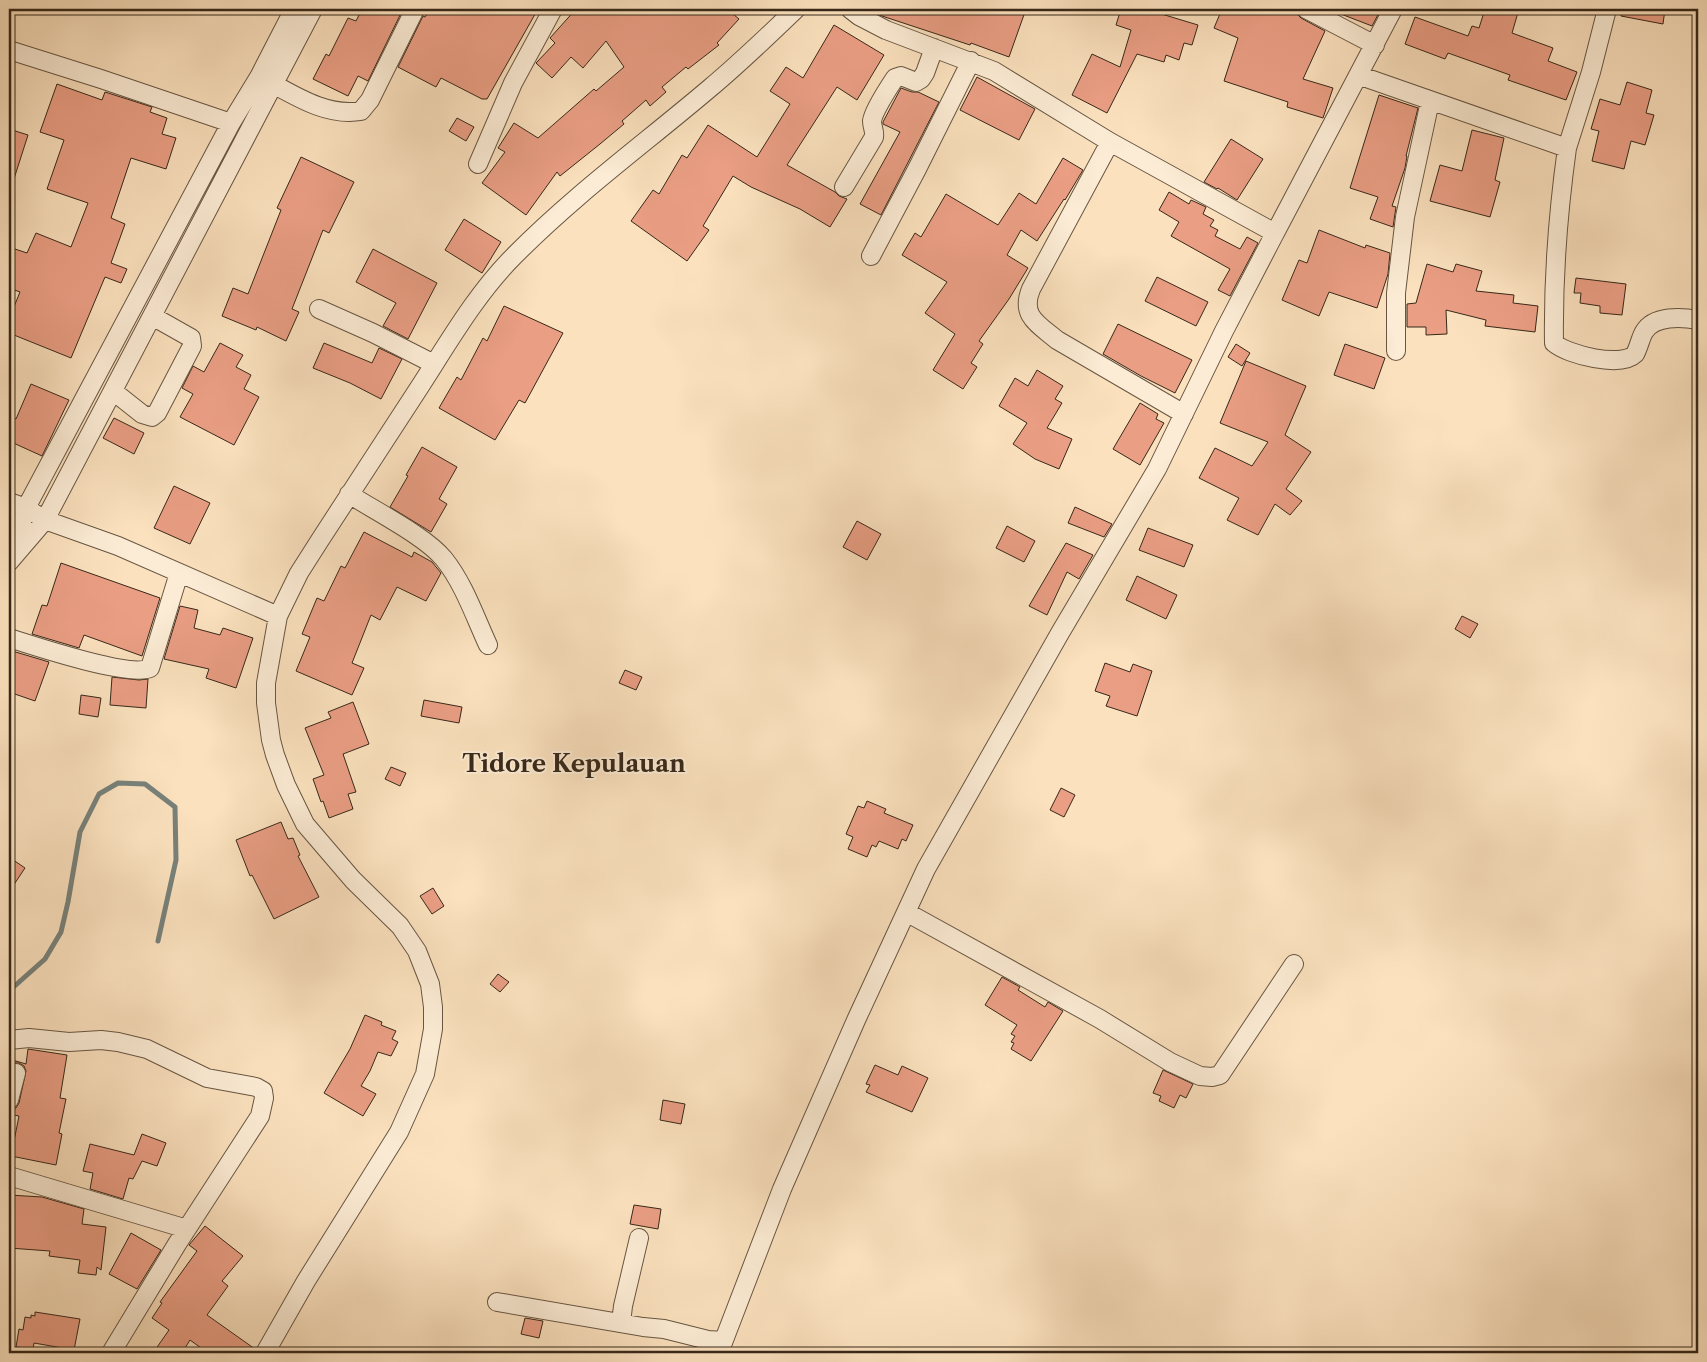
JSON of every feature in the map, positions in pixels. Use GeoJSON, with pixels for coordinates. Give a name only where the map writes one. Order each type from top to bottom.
{"type":"FeatureCollection","features":[{"type":"Feature","properties":{"kind":"street"},"geometry":{"type":"LineString","coordinates":[[9,562],[45,520],[152,316],[267,81],[294,9]]}},
{"type":"Feature","properties":{"kind":"street"},"geometry":{"type":"LineString","coordinates":[[9,562],[26,508],[231,123],[267,81],[313,9]]}},
{"type":"Feature","properties":{"kind":"street"},"geometry":{"type":"LineString","coordinates":[[267,81],[307,102],[334,112],[351,113],[361,111],[370,100],[415,9]]}},
{"type":"Feature","properties":{"kind":"street"},"geometry":{"type":"LineString","coordinates":[[478,164],[513,83],[553,9]]}},
{"type":"Feature","properties":{"kind":"street"},"geometry":{"type":"LineString","coordinates":[[265,1353],[306,1281],[399,1132],[425,1074],[433,1029],[433,1006],[430,984],[417,951],[400,926],[353,880],[305,824],[286,785],[275,755],[266,703],[266,682],[278,616],[299,573],[454,332],[513,256],[578,198],[710,88],[796,9]]}},
{"type":"Feature","properties":{"kind":"street"},"geometry":{"type":"LineString","coordinates":[[850,9],[886,30],[994,71],[1110,142],[1275,233]]}},
{"type":"Feature","properties":{"kind":"street"},"geometry":{"type":"LineString","coordinates":[[1306,9],[1375,45]]}},
{"type":"Feature","properties":{"kind":"street"},"geometry":{"type":"LineString","coordinates":[[497,1302],[664,1329],[708,1340],[721,1347],[782,1189],[857,1018],[926,869],[1060,633],[1157,469],[1224,331],[1393,9]]}},
{"type":"Feature","properties":{"kind":"street"},"geometry":{"type":"LineString","coordinates":[[1607,9],[1592,72],[1567,148],[1555,254],[1554,343],[1574,354],[1624,360],[1635,354],[1648,326],[1656,322],[1681,318],[1698,320]]}},
{"type":"Feature","properties":{"kind":"street"},"geometry":{"type":"LineString","coordinates":[[844,187],[874,137],[873,116],[895,78],[901,76],[916,82],[921,78],[934,48]]}},
{"type":"Feature","properties":{"kind":"street"},"geometry":{"type":"LineString","coordinates":[[9,50],[231,123]]}},
{"type":"Feature","properties":{"kind":"street"},"geometry":{"type":"LineString","coordinates":[[871,256],[971,61]]}},
{"type":"Feature","properties":{"kind":"street"},"geometry":{"type":"LineString","coordinates":[[1358,75],[1567,148]]}},
{"type":"Feature","properties":{"kind":"street"},"geometry":{"type":"LineString","coordinates":[[1396,351],[1396,293],[1405,217],[1430,101]]}},
{"type":"Feature","properties":{"kind":"street"},"geometry":{"type":"LineString","coordinates":[[1110,142],[1031,289],[1027,299],[1030,315],[1038,326],[1057,340],[1184,414]]}},
{"type":"Feature","properties":{"kind":"street"},"geometry":{"type":"LineString","coordinates":[[319,309],[373,333],[434,364]]}},
{"type":"Feature","properties":{"kind":"street"},"geometry":{"type":"LineString","coordinates":[[113,391],[142,414],[152,417],[157,414],[166,397],[192,346],[192,342],[191,338],[152,316]]}},
{"type":"Feature","properties":{"kind":"street"},"geometry":{"type":"LineString","coordinates":[[349,494],[420,538],[444,558],[458,580],[488,645]]}},
{"type":"Feature","properties":{"kind":"street"},"geometry":{"type":"LineString","coordinates":[[9,502],[26,508],[45,520],[118,546],[278,616]]}},
{"type":"Feature","properties":{"kind":"street"},"geometry":{"type":"LineString","coordinates":[[9,638],[80,660],[145,670],[150,668],[179,573]]}},
{"type":"Feature","properties":{"kind":"street"},"geometry":{"type":"LineString","coordinates":[[906,912],[1100,1019],[1170,1062],[1200,1076],[1212,1077],[1220,1075],[1294,964]]}},
{"type":"Feature","properties":{"kind":"street"},"geometry":{"type":"LineString","coordinates":[[9,1040],[29,1038],[69,1042],[101,1040],[118,1042],[147,1049],[198,1075],[256,1087],[263,1092],[264,1098],[260,1116],[186,1229],[111,1353]]}},
{"type":"Feature","properties":{"kind":"street"},"geometry":{"type":"LineString","coordinates":[[9,1100],[16,1073]]}},
{"type":"Feature","properties":{"kind":"street"},"geometry":{"type":"LineString","coordinates":[[9,1176],[186,1229]]}},
{"type":"Feature","properties":{"kind":"street"},"geometry":{"type":"LineString","coordinates":[[621,1323],[638,1238]]}},
{"type":"Feature","properties":{"kind":"building"},"geometry":{"type":"Polygon","coordinates":[[[362,9],[403,9],[368,81],[358,76],[348,96],[313,79],[326,54],[329,56],[348,18],[356,21],[362,9]]]}},
{"type":"Feature","properties":{"kind":"building"},"geometry":{"type":"Polygon","coordinates":[[[430,9],[538,9],[487,99],[482,99],[441,78],[436,87],[398,67],[423,16],[425,17],[430,9]]]}},
{"type":"Feature","properties":{"kind":"building"},"geometry":{"type":"Polygon","coordinates":[[[576,9],[727,9],[739,19],[717,43],[719,45],[688,69],[686,67],[662,87],[666,92],[650,106],[646,100],[622,121],[624,124],[600,144],[560,176],[557,172],[526,215],[482,183],[505,152],[498,148],[514,123],[538,138],[594,89],[596,91],[624,67],[606,41],[583,68],[571,57],[552,78],[536,63],[555,43],[550,38],[576,9]]]}},
{"type":"Feature","properties":{"kind":"building"},"geometry":{"type":"Polygon","coordinates":[[[868,9],[1026,9],[1009,57],[971,43],[970,45],[882,16],[868,9]]]}},
{"type":"Feature","properties":{"kind":"building"},"geometry":{"type":"Polygon","coordinates":[[[1121,9],[1145,9],[1198,25],[1192,45],[1184,43],[1179,60],[1166,55],[1164,62],[1137,54],[1107,113],[1072,95],[1092,54],[1120,67],[1131,30],[1116,25],[1121,9]]]}},
{"type":"Feature","properties":{"kind":"building"},"geometry":{"type":"Polygon","coordinates":[[[1222,9],[1295,9],[1301,18],[1325,31],[1303,79],[1333,88],[1323,118],[1287,107],[1288,102],[1224,81],[1238,38],[1214,28],[1222,9]]]}},
{"type":"Feature","properties":{"kind":"building"},"geometry":{"type":"Polygon","coordinates":[[[1328,9],[1381,9],[1372,26],[1328,9]]]}},
{"type":"Feature","properties":{"kind":"building"},"geometry":{"type":"Polygon","coordinates":[[[1485,9],[1519,9],[1512,33],[1553,48],[1548,61],[1577,72],[1566,100],[1508,80],[1510,75],[1448,53],[1445,59],[1405,44],[1415,17],[1468,36],[1472,26],[1479,28],[1485,9]]]}},
{"type":"Feature","properties":{"kind":"building"},"geometry":{"type":"Polygon","coordinates":[[[1621,9],[1665,9],[1663,24],[1621,16],[1621,9]]]}},
{"type":"Feature","properties":{"kind":"building"},"geometry":{"type":"Polygon","coordinates":[[[834,25],[884,55],[857,100],[837,87],[787,165],[847,199],[830,227],[800,209],[751,187],[733,176],[703,226],[709,230],[687,261],[631,221],[653,190],[659,194],[682,155],[687,158],[708,125],[757,157],[790,104],[770,91],[786,67],[803,78],[834,25]]]}},
{"type":"Feature","properties":{"kind":"building"},"geometry":{"type":"Polygon","coordinates":[[[977,77],[1035,109],[1019,140],[960,110],[977,77]]]}},
{"type":"Feature","properties":{"kind":"building"},"geometry":{"type":"Polygon","coordinates":[[[1627,82],[1652,90],[1646,113],[1654,115],[1645,145],[1631,141],[1624,169],[1592,161],[1599,131],[1591,129],[1600,99],[1620,105],[1627,82]]]}},
{"type":"Feature","properties":{"kind":"building"},"geometry":{"type":"Polygon","coordinates":[[[57,84],[102,100],[105,92],[152,107],[150,112],[167,118],[162,134],[176,138],[166,169],[131,158],[111,218],[125,224],[111,263],[127,269],[121,283],[105,277],[71,358],[9,333],[9,319],[20,292],[9,288],[9,247],[27,253],[36,233],[71,247],[88,203],[47,189],[64,140],[40,132],[57,84]]]}},
{"type":"Feature","properties":{"kind":"building"},"geometry":{"type":"Polygon","coordinates":[[[901,88],[918,92],[939,102],[881,215],[860,204],[900,132],[883,124],[883,122],[901,88]]]}},
{"type":"Feature","properties":{"kind":"building"},"geometry":{"type":"Polygon","coordinates":[[[1379,95],[1418,108],[1406,156],[1405,168],[1392,206],[1396,207],[1393,227],[1370,219],[1378,197],[1350,188],[1379,95]]]}},
{"type":"Feature","properties":{"kind":"building"},"geometry":{"type":"Polygon","coordinates":[[[457,118],[474,127],[466,141],[449,131],[457,118]]]}},
{"type":"Feature","properties":{"kind":"building"},"geometry":{"type":"Polygon","coordinates":[[[9,129],[28,135],[12,185],[9,184],[9,129]]]}},
{"type":"Feature","properties":{"kind":"building"},"geometry":{"type":"Polygon","coordinates":[[[1472,130],[1504,138],[1495,180],[1500,182],[1490,217],[1430,201],[1440,165],[1462,171],[1472,130]]]}},
{"type":"Feature","properties":{"kind":"building"},"geometry":{"type":"Polygon","coordinates":[[[1231,139],[1263,159],[1237,200],[1204,182],[1231,139]]]}},
{"type":"Feature","properties":{"kind":"building"},"geometry":{"type":"Polygon","coordinates":[[[301,157],[354,182],[329,233],[323,230],[292,309],[299,312],[286,341],[257,327],[256,330],[222,316],[233,288],[248,294],[281,210],[277,208],[301,157]]]}},
{"type":"Feature","properties":{"kind":"building"},"geometry":{"type":"Polygon","coordinates":[[[1063,158],[1083,170],[1037,241],[1021,230],[1007,255],[1028,268],[1009,299],[979,341],[983,344],[971,363],[977,367],[963,389],[933,370],[955,334],[925,313],[947,282],[902,255],[915,233],[921,237],[946,194],[998,225],[1019,193],[1036,204],[1063,158]]]}},
{"type":"Feature","properties":{"kind":"building"},"geometry":{"type":"Polygon","coordinates":[[[1169,192],[1189,204],[1191,200],[1206,207],[1203,214],[1214,220],[1210,226],[1218,230],[1215,236],[1240,249],[1247,237],[1258,243],[1230,296],[1218,290],[1230,269],[1171,236],[1179,222],[1159,210],[1169,192]]]}},
{"type":"Feature","properties":{"kind":"building"},"geometry":{"type":"Polygon","coordinates":[[[464,219],[501,242],[482,273],[445,250],[464,219]]]}},
{"type":"Feature","properties":{"kind":"building"},"geometry":{"type":"Polygon","coordinates":[[[1319,230],[1365,248],[1366,245],[1390,253],[1388,274],[1377,308],[1329,292],[1319,316],[1282,300],[1299,260],[1307,263],[1319,230]]]}},
{"type":"Feature","properties":{"kind":"building"},"geometry":{"type":"Polygon","coordinates":[[[373,249],[437,283],[408,339],[383,326],[396,303],[356,282],[373,249]]]}},
{"type":"Feature","properties":{"kind":"building"},"geometry":{"type":"Polygon","coordinates":[[[1427,264],[1453,272],[1456,264],[1482,271],[1476,291],[1514,295],[1513,303],[1538,306],[1535,332],[1485,326],[1486,320],[1446,310],[1447,334],[1426,335],[1426,327],[1407,327],[1407,304],[1416,303],[1427,264]]]}},
{"type":"Feature","properties":{"kind":"building"},"geometry":{"type":"Polygon","coordinates":[[[1157,277],[1208,302],[1196,326],[1145,301],[1157,277]]]}},
{"type":"Feature","properties":{"kind":"building"},"geometry":{"type":"Polygon","coordinates":[[[1576,278],[1626,284],[1622,315],[1600,313],[1600,306],[1580,303],[1581,293],[1574,293],[1576,278]]]}},
{"type":"Feature","properties":{"kind":"building"},"geometry":{"type":"Polygon","coordinates":[[[504,306],[563,333],[525,403],[519,400],[495,440],[439,408],[457,377],[461,380],[483,338],[487,341],[504,306]]]}},
{"type":"Feature","properties":{"kind":"building"},"geometry":{"type":"Polygon","coordinates":[[[1118,324],[1192,360],[1175,393],[1103,354],[1118,324]]]}},
{"type":"Feature","properties":{"kind":"building"},"geometry":{"type":"Polygon","coordinates":[[[220,343],[243,355],[236,367],[251,375],[244,389],[259,397],[234,445],[180,417],[193,394],[182,388],[193,366],[204,372],[220,343]]]}},
{"type":"Feature","properties":{"kind":"building"},"geometry":{"type":"Polygon","coordinates":[[[324,343],[372,363],[379,348],[402,359],[381,399],[350,383],[313,368],[324,343]]]}},
{"type":"Feature","properties":{"kind":"building"},"geometry":{"type":"Polygon","coordinates":[[[1236,344],[1250,353],[1242,366],[1228,357],[1236,344]]]}},
{"type":"Feature","properties":{"kind":"building"},"geometry":{"type":"Polygon","coordinates":[[[1345,344],[1385,358],[1374,389],[1334,375],[1345,344]]]}},
{"type":"Feature","properties":{"kind":"building"},"geometry":{"type":"Polygon","coordinates":[[[1246,361],[1306,386],[1285,435],[1311,452],[1286,489],[1302,501],[1290,515],[1275,504],[1258,535],[1227,520],[1239,498],[1199,478],[1215,448],[1252,466],[1268,442],[1220,423],[1246,361]]]}},
{"type":"Feature","properties":{"kind":"building"},"geometry":{"type":"Polygon","coordinates":[[[1037,370],[1063,386],[1055,399],[1062,403],[1047,428],[1072,439],[1059,469],[1035,459],[1013,444],[1027,423],[999,406],[1015,378],[1028,386],[1037,370]]]}},
{"type":"Feature","properties":{"kind":"building"},"geometry":{"type":"Polygon","coordinates":[[[31,384],[69,400],[42,456],[9,441],[9,416],[16,419],[31,384]]]}},
{"type":"Feature","properties":{"kind":"building"},"geometry":{"type":"Polygon","coordinates":[[[1140,403],[1158,414],[1156,419],[1164,423],[1140,465],[1113,449],[1140,403]]]}},
{"type":"Feature","properties":{"kind":"building"},"geometry":{"type":"Polygon","coordinates":[[[114,418],[144,433],[134,454],[103,438],[114,418]]]}},
{"type":"Feature","properties":{"kind":"building"},"geometry":{"type":"Polygon","coordinates":[[[422,447],[457,467],[439,499],[447,504],[431,532],[390,507],[422,447]]]}},
{"type":"Feature","properties":{"kind":"building"},"geometry":{"type":"Polygon","coordinates":[[[174,486],[210,503],[190,544],[154,528],[174,486]]]}},
{"type":"Feature","properties":{"kind":"building"},"geometry":{"type":"Polygon","coordinates":[[[1075,507],[1112,524],[1104,537],[1068,523],[1075,507]]]}},
{"type":"Feature","properties":{"kind":"building"},"geometry":{"type":"Polygon","coordinates":[[[857,521],[881,534],[867,560],[843,547],[857,521]]]}},
{"type":"Feature","properties":{"kind":"building"},"geometry":{"type":"Polygon","coordinates":[[[1007,526],[1035,541],[1024,562],[996,548],[1007,526]]]}},
{"type":"Feature","properties":{"kind":"building"},"geometry":{"type":"Polygon","coordinates":[[[1148,528],[1193,545],[1184,567],[1139,550],[1148,528]]]}},
{"type":"Feature","properties":{"kind":"building"},"geometry":{"type":"Polygon","coordinates":[[[364,532],[412,557],[414,552],[432,562],[441,573],[426,601],[397,587],[380,620],[371,615],[352,663],[364,668],[352,695],[296,671],[310,637],[302,634],[317,598],[324,601],[341,566],[345,568],[364,532]]]}},
{"type":"Feature","properties":{"kind":"building"},"geometry":{"type":"Polygon","coordinates":[[[1066,543],[1093,555],[1079,579],[1067,572],[1047,615],[1029,606],[1066,543]]]}},
{"type":"Feature","properties":{"kind":"building"},"geometry":{"type":"Polygon","coordinates":[[[61,563],[160,598],[142,656],[84,635],[79,648],[32,634],[42,605],[47,606],[61,563]]]}},
{"type":"Feature","properties":{"kind":"building"},"geometry":{"type":"Polygon","coordinates":[[[1137,576],[1177,595],[1166,619],[1126,600],[1137,576]]]}},
{"type":"Feature","properties":{"kind":"building"},"geometry":{"type":"Polygon","coordinates":[[[180,606],[198,610],[194,628],[220,635],[223,628],[253,638],[236,688],[206,678],[209,669],[164,659],[180,606]]]}},
{"type":"Feature","properties":{"kind":"building"},"geometry":{"type":"Polygon","coordinates":[[[1462,616],[1478,624],[1470,638],[1455,629],[1462,616]]]}},
{"type":"Feature","properties":{"kind":"building"},"geometry":{"type":"Polygon","coordinates":[[[9,650],[49,662],[35,701],[9,692],[9,650]]]}},
{"type":"Feature","properties":{"kind":"building"},"geometry":{"type":"Polygon","coordinates":[[[1105,663],[1130,672],[1133,664],[1152,671],[1137,716],[1106,706],[1110,696],[1095,691],[1105,663]]]}},
{"type":"Feature","properties":{"kind":"building"},"geometry":{"type":"Polygon","coordinates":[[[625,670],[642,677],[636,690],[619,683],[625,670]]]}},
{"type":"Feature","properties":{"kind":"building"},"geometry":{"type":"Polygon","coordinates":[[[112,677],[148,679],[146,708],[110,705],[112,677]]]}},
{"type":"Feature","properties":{"kind":"building"},"geometry":{"type":"Polygon","coordinates":[[[81,695],[101,698],[98,717],[79,714],[81,695]]]}},
{"type":"Feature","properties":{"kind":"building"},"geometry":{"type":"Polygon","coordinates":[[[424,700],[462,707],[459,723],[421,716],[424,700]]]}},
{"type":"Feature","properties":{"kind":"building"},"geometry":{"type":"Polygon","coordinates":[[[353,702],[369,744],[343,754],[356,792],[348,794],[353,809],[329,818],[313,779],[324,775],[305,728],[331,718],[328,712],[353,702]]]}},
{"type":"Feature","properties":{"kind":"building"},"geometry":{"type":"Polygon","coordinates":[[[391,767],[406,773],[400,786],[385,779],[391,767]]]}},
{"type":"Feature","properties":{"kind":"building"},"geometry":{"type":"Polygon","coordinates":[[[1061,788],[1075,795],[1064,817],[1050,810],[1061,788]]]}},
{"type":"Feature","properties":{"kind":"building"},"geometry":{"type":"Polygon","coordinates":[[[867,801],[886,809],[884,813],[913,825],[906,841],[902,839],[898,849],[879,841],[876,847],[872,845],[867,857],[848,849],[853,837],[846,834],[858,806],[864,808],[867,801]]]}},
{"type":"Feature","properties":{"kind":"building"},"geometry":{"type":"Polygon","coordinates":[[[281,822],[288,839],[293,838],[300,855],[298,856],[319,897],[274,919],[252,875],[250,876],[236,840],[281,822]]]}},
{"type":"Feature","properties":{"kind":"building"},"geometry":{"type":"Polygon","coordinates":[[[9,857],[25,868],[9,892],[9,857]]]}},
{"type":"Feature","properties":{"kind":"building"},"geometry":{"type":"Polygon","coordinates":[[[433,888],[444,906],[432,914],[420,896],[433,888]]]}},
{"type":"Feature","properties":{"kind":"building"},"geometry":{"type":"Polygon","coordinates":[[[498,974],[509,982],[500,992],[490,984],[498,974]]]}},
{"type":"Feature","properties":{"kind":"building"},"geometry":{"type":"Polygon","coordinates":[[[1002,977],[1020,987],[1018,990],[1045,1007],[1048,1002],[1063,1011],[1031,1061],[1011,1049],[1014,1043],[1011,1042],[1015,1036],[1011,1034],[1017,1025],[985,1005],[1002,977]]]}},
{"type":"Feature","properties":{"kind":"building"},"geometry":{"type":"Polygon","coordinates":[[[365,1015],[382,1022],[381,1025],[396,1031],[392,1039],[398,1042],[391,1056],[378,1052],[361,1086],[376,1094],[363,1116],[324,1093],[350,1049],[365,1015]]]}},
{"type":"Feature","properties":{"kind":"building"},"geometry":{"type":"Polygon","coordinates":[[[28,1049],[67,1055],[60,1098],[66,1099],[59,1133],[62,1134],[56,1165],[11,1156],[19,1116],[9,1114],[9,1110],[16,1108],[19,1103],[26,1071],[24,1066],[19,1063],[9,1065],[9,1059],[26,1064],[28,1049]]]}},
{"type":"Feature","properties":{"kind":"building"},"geometry":{"type":"Polygon","coordinates":[[[875,1065],[898,1075],[902,1066],[928,1078],[912,1112],[866,1092],[870,1085],[866,1084],[875,1065]]]}},
{"type":"Feature","properties":{"kind":"building"},"geometry":{"type":"Polygon","coordinates":[[[1163,1070],[1193,1084],[1186,1098],[1180,1095],[1174,1108],[1159,1101],[1161,1096],[1153,1093],[1163,1070]]]}},
{"type":"Feature","properties":{"kind":"building"},"geometry":{"type":"Polygon","coordinates":[[[663,1100],[685,1104],[681,1124],[660,1120],[663,1100]]]}},
{"type":"Feature","properties":{"kind":"building"},"geometry":{"type":"Polygon","coordinates":[[[142,1134],[166,1143],[157,1166],[142,1161],[133,1179],[129,1178],[123,1199],[90,1189],[93,1173],[83,1171],[90,1144],[134,1155],[142,1134]]]}},
{"type":"Feature","properties":{"kind":"building"},"geometry":{"type":"Polygon","coordinates":[[[9,1195],[42,1197],[84,1209],[82,1224],[106,1227],[101,1270],[97,1267],[96,1275],[78,1273],[80,1260],[49,1256],[50,1251],[9,1248],[9,1195]]]}},
{"type":"Feature","properties":{"kind":"building"},"geometry":{"type":"Polygon","coordinates":[[[634,1205],[661,1209],[658,1229],[630,1224],[634,1205]]]}},
{"type":"Feature","properties":{"kind":"building"},"geometry":{"type":"Polygon","coordinates":[[[205,1226],[243,1256],[222,1281],[228,1286],[207,1315],[255,1349],[254,1353],[208,1353],[190,1340],[182,1353],[153,1353],[169,1330],[152,1318],[162,1303],[160,1302],[197,1251],[189,1245],[205,1226]]]}},
{"type":"Feature","properties":{"kind":"building"},"geometry":{"type":"Polygon","coordinates":[[[131,1233],[161,1250],[137,1289],[109,1274],[131,1233]]]}},
{"type":"Feature","properties":{"kind":"building"},"geometry":{"type":"Polygon","coordinates":[[[35,1312],[80,1319],[74,1350],[34,1343],[33,1349],[16,1347],[19,1329],[23,1330],[25,1317],[31,1318],[31,1315],[35,1316],[35,1312]]]}},
{"type":"Feature","properties":{"kind":"building"},"geometry":{"type":"Polygon","coordinates":[[[525,1318],[543,1321],[539,1338],[521,1334],[525,1318]]]}},
{"type":"Feature","properties":{"kind":"waterway"},"geometry":{"type":"LineString","coordinates":[[9,991],[45,959],[61,932],[80,832],[99,794],[118,783],[145,784],[175,807],[176,860],[158,941]]}},
{"type":"Feature","properties":{"kind":"district","name":"Tidore Kepulauan"},"geometry":{"type":"Point","coordinates":[574,763]}}]}
